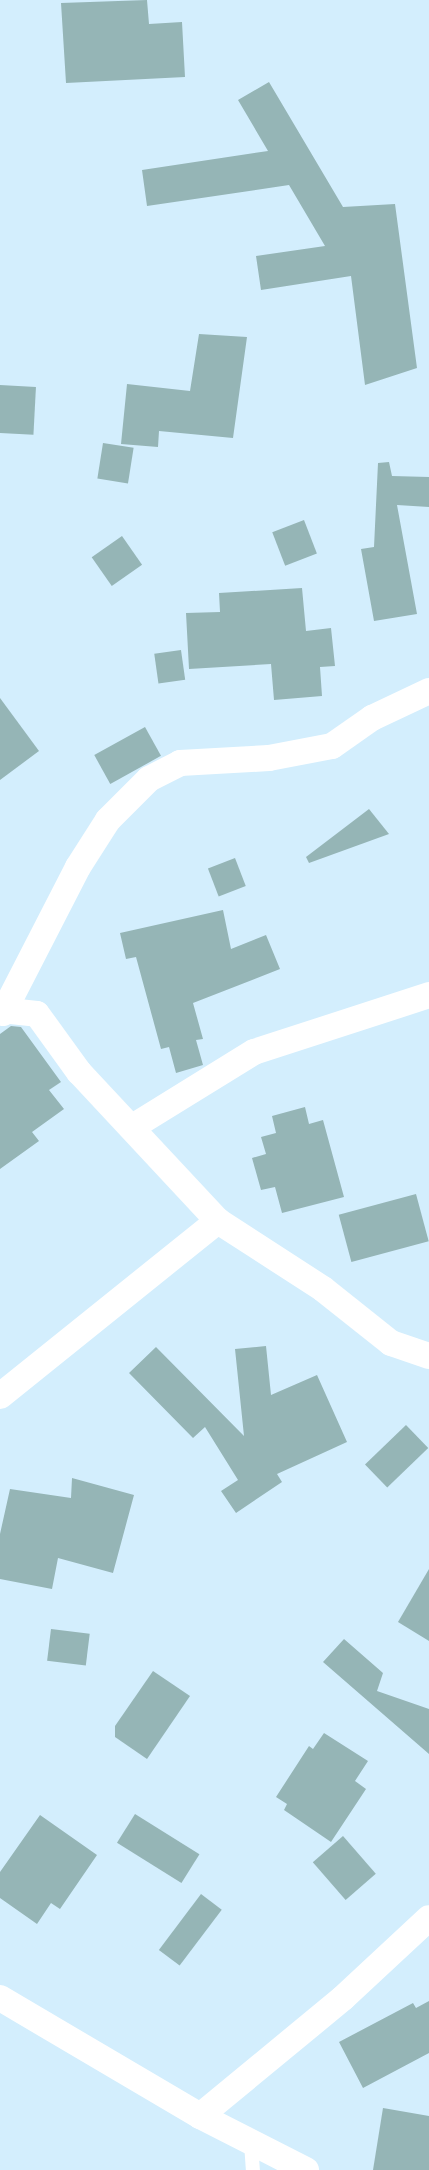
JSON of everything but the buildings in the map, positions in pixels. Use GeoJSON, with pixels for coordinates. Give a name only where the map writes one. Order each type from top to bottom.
{"type":"FeatureCollection","features":[{"type":"Feature","properties":{"kind":"street"},"geometry":{"type":"LineString","coordinates":[[429,691],[372,718],[332,746],[269,758],[180,762],[149,779],[108,820],[78,867],[1,1011],[37,1014],[79,1072],[134,1126],[218,1221],[323,1289],[391,1342],[429,1356]]}},
{"type":"Feature","properties":{"kind":"street"},"geometry":{"type":"LineString","coordinates":[[134,1126],[254,1052],[429,995]]}},
{"type":"Feature","properties":{"kind":"street"},"geometry":{"type":"LineString","coordinates":[[0,1396],[218,1221]]}},
{"type":"Feature","properties":{"kind":"street"},"geometry":{"type":"LineString","coordinates":[[200,2116],[343,1998],[429,1918]]}},
{"type":"Feature","properties":{"kind":"street"},"geometry":{"type":"LineString","coordinates":[[0,1998],[200,2116],[306,2170]]}},
{"type":"Feature","properties":{"kind":"lane"},"geometry":{"type":"LineString","coordinates":[[251,2143],[253,2170]]}}]}
